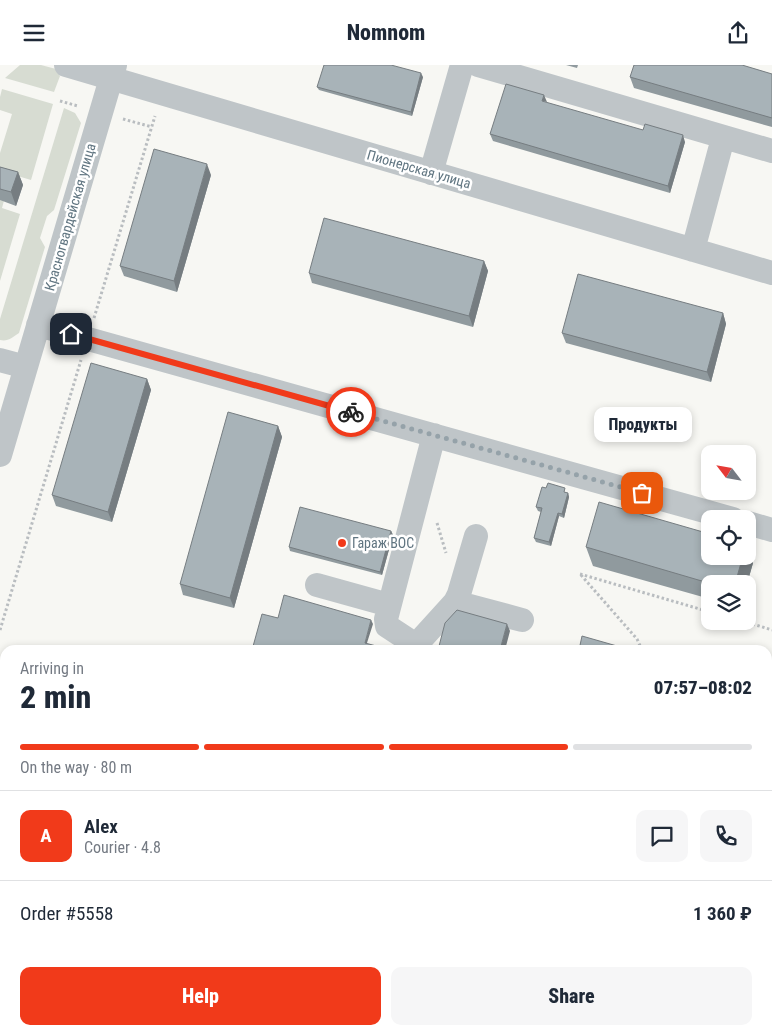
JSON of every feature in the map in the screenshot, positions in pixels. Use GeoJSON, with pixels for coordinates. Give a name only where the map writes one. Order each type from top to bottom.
{"type":"FeatureCollection","features":[{"type":"Feature","properties":{"kind":"street","name":"Пионерская улица"},"geometry":{"type":"LineString","coordinates":[[66,65],[113,72],[431,173],[772,273]]}},
{"type":"Feature","properties":{"kind":"street"},"geometry":{"type":"LineString","coordinates":[[431,173],[462,65]]}},
{"type":"Feature","properties":{"kind":"street"},"geometry":{"type":"LineString","coordinates":[[478,65],[772,151]]}},
{"type":"Feature","properties":{"kind":"street","name":"Красногвардейская улица"},"geometry":{"type":"LineString","coordinates":[[0,455],[113,72]]}},
{"type":"Feature","properties":{"kind":"street"},"geometry":{"type":"LineString","coordinates":[[693,250],[723,138]]}},
{"type":"Feature","properties":{"kind":"street"},"geometry":{"type":"LineString","coordinates":[[38,325],[701,510]]}},
{"type":"Feature","properties":{"kind":"street"},"geometry":{"type":"LineString","coordinates":[[0,360],[26,367]]}},
{"type":"Feature","properties":{"kind":"street"},"geometry":{"type":"LineString","coordinates":[[412,645],[387,626],[386,619],[434,435]]}},
{"type":"Feature","properties":{"kind":"street"},"geometry":{"type":"LineString","coordinates":[[756,525],[772,530]]}},
{"type":"Feature","properties":{"kind":"street"},"geometry":{"type":"LineString","coordinates":[[417,645],[455,602],[476,535]]}},
{"type":"Feature","properties":{"kind":"street"},"geometry":{"type":"LineString","coordinates":[[317,585],[389,605]]}},
{"type":"Feature","properties":{"kind":"street"},"geometry":{"type":"LineString","coordinates":[[455,602],[522,620]]}},
{"type":"Feature","properties":{"kind":"path"},"geometry":{"type":"LineString","coordinates":[[418,493],[430,502],[448,557]]}},
{"type":"Feature","properties":{"kind":"path"},"geometry":{"type":"LineString","coordinates":[[640,645],[637,639],[580,574],[701,609]]}},
{"type":"Feature","properties":{"kind":"path"},"geometry":{"type":"LineString","coordinates":[[756,625],[772,630]]}},
{"type":"Feature","properties":{"kind":"shaded area"},"geometry":{"type":"Polygon","coordinates":[[[20,65],[41,65],[56,69],[60,76],[54,92],[5,78],[20,65]]]}},
{"type":"Feature","properties":{"kind":"shaded area"},"geometry":{"type":"Polygon","coordinates":[[[2,89],[53,104],[31,180],[11,174],[2,208],[20,214],[0,281],[0,153],[12,114],[0,110],[2,89]]]}},
{"type":"Feature","properties":{"kind":"shaded area"},"geometry":{"type":"Polygon","coordinates":[[[64,108],[75,113],[81,123],[54,210],[47,216],[40,238],[45,247],[19,333],[8,340],[0,340],[0,319],[64,108]]]}},
{"type":"Feature","properties":{"kind":"building"},"geometry":{"type":"Polygon","coordinates":[[[324,65],[391,65],[421,73],[411,112],[317,87],[324,65]]]}},
{"type":"Feature","properties":{"kind":"building"},"geometry":{"type":"Polygon","coordinates":[[[634,65],[742,65],[772,74],[772,118],[630,77],[634,65]]]}},
{"type":"Feature","properties":{"kind":"building"},"geometry":{"type":"Polygon","coordinates":[[[506,84],[544,95],[542,101],[643,130],[645,124],[683,135],[668,186],[490,134],[506,84]]]}},
{"type":"Feature","properties":{"kind":"building"},"geometry":{"type":"Polygon","coordinates":[[[154,149],[207,164],[174,281],[120,266],[154,149]]]}},
{"type":"Feature","properties":{"kind":"building"},"geometry":{"type":"Polygon","coordinates":[[[0,167],[18,172],[11,192],[0,189],[0,167]]]}},
{"type":"Feature","properties":{"kind":"building"},"geometry":{"type":"Polygon","coordinates":[[[324,218],[484,261],[469,316],[309,273],[324,218]]]}},
{"type":"Feature","properties":{"kind":"building"},"geometry":{"type":"Polygon","coordinates":[[[578,274],[723,313],[707,372],[562,333],[578,274]]]}},
{"type":"Feature","properties":{"kind":"building"},"geometry":{"type":"Polygon","coordinates":[[[91,363],[147,379],[108,512],[52,495],[91,363]]]}},
{"type":"Feature","properties":{"kind":"building"},"geometry":{"type":"Polygon","coordinates":[[[228,412],[278,426],[230,598],[180,584],[228,412]]]}},
{"type":"Feature","properties":{"kind":"building"},"geometry":{"type":"Polygon","coordinates":[[[548,483],[565,488],[564,492],[568,493],[562,514],[558,513],[549,542],[534,538],[542,508],[536,507],[542,487],[546,488],[548,483]]]}},
{"type":"Feature","properties":{"kind":"building"},"geometry":{"type":"Polygon","coordinates":[[[599,502],[701,531],[701,565],[740,565],[738,575],[701,575],[701,581],[586,547],[599,502]]]}},
{"type":"Feature","properties":{"kind":"building","name":"Гараж ВОС"},"geometry":{"type":"Polygon","coordinates":[[[300,507],[391,531],[380,572],[289,547],[300,507]]]}},
{"type":"Feature","properties":{"kind":"building"},"geometry":{"type":"Polygon","coordinates":[[[284,595],[371,620],[365,643],[373,645],[253,645],[262,614],[278,618],[284,595]]]}},
{"type":"Feature","properties":{"kind":"building"},"geometry":{"type":"Polygon","coordinates":[[[457,610],[507,624],[501,645],[439,645],[445,623],[457,610]]]}},
{"type":"Feature","properties":{"kind":"building"},"geometry":{"type":"Polygon","coordinates":[[[582,636],[614,645],[580,645],[582,636]]]}},
{"type":"Feature","properties":{"kind":"way so far"},"geometry":{"type":"LineString","coordinates":[[351,412],[642,493]]}},
{"type":"Feature","properties":{"kind":"place","name":"Продукты"},"geometry":{"type":"Point","coordinates":[642,493]}},
{"type":"Feature","properties":{"kind":"place","name":"Гараж ВОС"},"geometry":{"type":"Point","coordinates":[342,543]}},
{"type":"Feature","properties":{"kind":"route"},"geometry":{"type":"LineString","coordinates":[[71,334],[351,412]]}}]}
